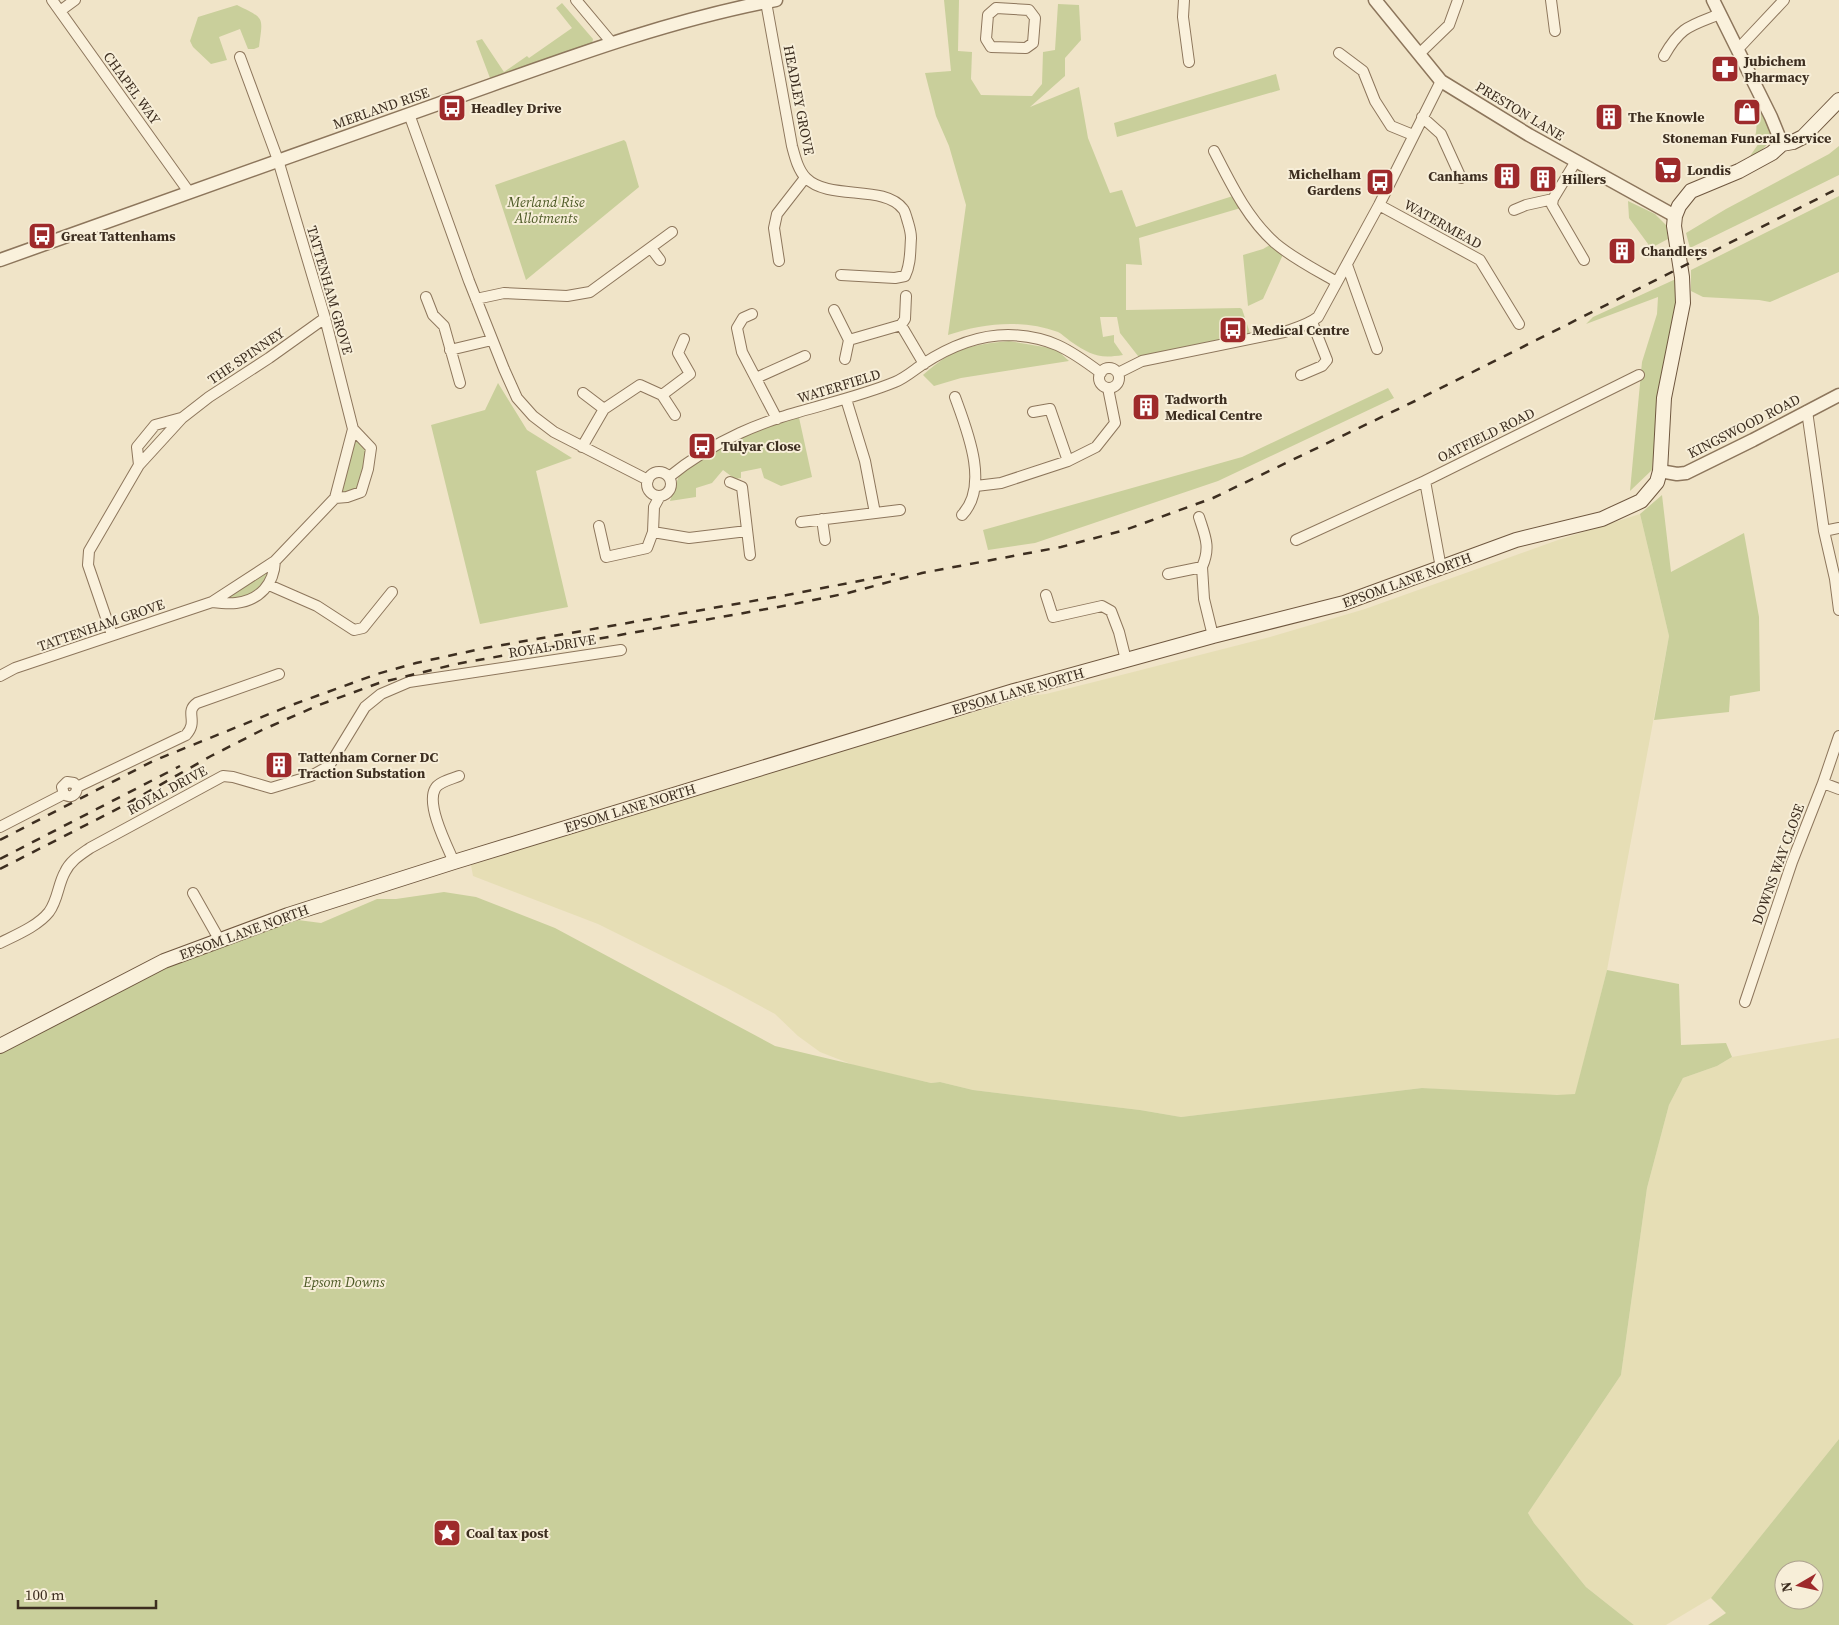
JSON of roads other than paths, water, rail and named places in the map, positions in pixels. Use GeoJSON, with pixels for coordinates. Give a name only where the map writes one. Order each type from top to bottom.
{"type":"FeatureCollection","features":[{"type":"Feature","properties":{"kind":"main road"},"geometry":{"type":"LineString","coordinates":[[1675,216],[1679,206],[1692,191],[1739,171],[1772,153],[1782,144],[1793,142],[1803,137],[1839,100]]}},
{"type":"Feature","properties":{"kind":"main road","name":"EPSOM LANE NORTH"},"geometry":{"type":"LineString","coordinates":[[1,1045],[155,965],[218,940],[454,862],[945,711],[1213,636],[1344,603],[1516,540],[1602,519],[1641,501],[1657,482],[1660,471],[1664,398],[1683,302],[1682,277],[1674,226],[1675,216]]}},
{"type":"Feature","properties":{"kind":"street","name":"CHAPEL WAY"},"geometry":{"type":"LineString","coordinates":[[52,0],[189,192]]}},
{"type":"Feature","properties":{"kind":"street"},"geometry":{"type":"LineString","coordinates":[[60,11],[75,0]]}},
{"type":"Feature","properties":{"kind":"street"},"geometry":{"type":"LineString","coordinates":[[576,0],[612,43]]}},
{"type":"Feature","properties":{"kind":"street"},"geometry":{"type":"LineString","coordinates":[[1184,0],[1183,17],[1189,62]]}},
{"type":"Feature","properties":{"kind":"street","name":"PRESTON LANE"},"geometry":{"type":"LineString","coordinates":[[1375,0],[1441,81],[1576,161],[1675,216]]}},
{"type":"Feature","properties":{"kind":"street"},"geometry":{"type":"LineString","coordinates":[[1419,54],[1448,25],[1458,0]]}},
{"type":"Feature","properties":{"kind":"street"},"geometry":{"type":"LineString","coordinates":[[1551,0],[1555,31]]}},
{"type":"Feature","properties":{"kind":"street"},"geometry":{"type":"LineString","coordinates":[[1713,0],[1771,117],[1782,144]]}},
{"type":"Feature","properties":{"kind":"street"},"geometry":{"type":"LineString","coordinates":[[1738,49],[1784,0]]}},
{"type":"Feature","properties":{"kind":"street","name":"MERLAND RISE"},"geometry":{"type":"LineString","coordinates":[[0,260],[612,43],[690,19],[771,1]]}},
{"type":"Feature","properties":{"kind":"street","name":"HEADLEY GROVE"},"geometry":{"type":"LineString","coordinates":[[771,1],[790,138],[797,163],[805,178]]}},
{"type":"Feature","properties":{"kind":"street"},"geometry":{"type":"LineString","coordinates":[[1010,4],[1029,10],[1035,18],[1033,43],[1026,48],[991,47],[986,39],[988,15],[996,8],[1010,4]]}},
{"type":"Feature","properties":{"kind":"street"},"geometry":{"type":"LineString","coordinates":[[1664,56],[1674,39],[1685,28],[1720,14]]}},
{"type":"Feature","properties":{"kind":"street"},"geometry":{"type":"LineString","coordinates":[[1339,53],[1363,71],[1375,101],[1391,126],[1413,135]]}},
{"type":"Feature","properties":{"kind":"street","name":"TATTENHAM GROVE"},"geometry":{"type":"LineString","coordinates":[[0,676],[15,668],[212,602],[275,561],[335,498],[353,429],[326,318],[278,160],[240,57]]}},
{"type":"Feature","properties":{"kind":"street"},"geometry":{"type":"LineString","coordinates":[[1118,373],[1142,361],[1284,332],[1312,322],[1323,309],[1336,282],[1347,265],[1441,81]]}},
{"type":"Feature","properties":{"kind":"street"},"geometry":{"type":"LineString","coordinates":[[409,114],[476,299],[517,398],[533,416],[554,432],[648,480]]}},
{"type":"Feature","properties":{"kind":"street"},"geometry":{"type":"LineString","coordinates":[[1422,117],[1441,134],[1462,178]]}},
{"type":"Feature","properties":{"kind":"street"},"geometry":{"type":"LineString","coordinates":[[1214,151],[1236,195],[1261,228],[1291,255],[1336,282]]}},
{"type":"Feature","properties":{"kind":"street"},"geometry":{"type":"LineString","coordinates":[[1576,161],[1553,199],[1552,205],[1584,260]]}},
{"type":"Feature","properties":{"kind":"street"},"geometry":{"type":"LineString","coordinates":[[779,261],[774,228],[777,214],[805,178],[829,190],[866,194],[889,199],[904,209],[911,233],[909,268],[905,276],[896,278],[841,275]]}},
{"type":"Feature","properties":{"kind":"street"},"geometry":{"type":"LineString","coordinates":[[1514,210],[1526,205],[1553,199]]}},
{"type":"Feature","properties":{"kind":"street","name":"WATERMEAD"},"geometry":{"type":"LineString","coordinates":[[1379,205],[1480,260],[1519,324]]}},
{"type":"Feature","properties":{"kind":"street"},"geometry":{"type":"LineString","coordinates":[[476,299],[504,293],[567,296],[590,292],[672,232]]}},
{"type":"Feature","properties":{"kind":"street"},"geometry":{"type":"LineString","coordinates":[[651,248],[660,260]]}},
{"type":"Feature","properties":{"kind":"street"},"geometry":{"type":"LineString","coordinates":[[1347,265],[1378,349]]}},
{"type":"Feature","properties":{"kind":"street"},"geometry":{"type":"LineString","coordinates":[[849,340],[901,326],[905,319],[906,296]]}},
{"type":"Feature","properties":{"kind":"street"},"geometry":{"type":"LineString","coordinates":[[426,297],[433,315],[444,326],[460,383]]}},
{"type":"Feature","properties":{"kind":"street"},"geometry":{"type":"LineString","coordinates":[[834,310],[849,340],[845,359]]}},
{"type":"Feature","properties":{"kind":"street"},"geometry":{"type":"LineString","coordinates":[[752,314],[743,318],[737,328],[742,352],[777,419]]}},
{"type":"Feature","properties":{"kind":"street","name":"THE SPINNEY"},"geometry":{"type":"LineString","coordinates":[[112,635],[88,564],[89,551],[139,465],[182,418],[209,397],[326,318]]}},
{"type":"Feature","properties":{"kind":"street"},"geometry":{"type":"LineString","coordinates":[[1301,375],[1322,366],[1327,360],[1312,322]]}},
{"type":"Feature","properties":{"kind":"street"},"geometry":{"type":"LineString","coordinates":[[901,326],[924,364]]}},
{"type":"Feature","properties":{"kind":"street","name":"WATERFIELD"},"geometry":{"type":"LineString","coordinates":[[669,477],[704,451],[741,432],[777,419],[872,392],[898,381],[962,343],[1007,335],[1034,337],[1061,345],[1101,373]]}},
{"type":"Feature","properties":{"kind":"street"},"geometry":{"type":"LineString","coordinates":[[662,394],[690,374],[678,353],[684,339]]}},
{"type":"Feature","properties":{"kind":"street"},"geometry":{"type":"LineString","coordinates":[[450,350],[492,340]]}},
{"type":"Feature","properties":{"kind":"street"},"geometry":{"type":"LineString","coordinates":[[756,378],[805,356]]}},
{"type":"Feature","properties":{"kind":"street"},"geometry":{"type":"LineString","coordinates":[[976,486],[1001,483],[1068,461],[1096,447],[1115,423],[1108,388],[1100,382],[1101,373],[1110,368],[1118,373]]}},
{"type":"Feature","properties":{"kind":"street"},"geometry":{"type":"LineString","coordinates":[[1108,388],[1114,387],[1118,382],[1118,373]]}},
{"type":"Feature","properties":{"kind":"street","name":"OATFIELD ROAD"},"geometry":{"type":"LineString","coordinates":[[1296,540],[1425,481],[1639,375]]}},
{"type":"Feature","properties":{"kind":"street"},"geometry":{"type":"LineString","coordinates":[[582,447],[604,409],[640,385],[662,394],[675,416]]}},
{"type":"Feature","properties":{"kind":"street"},"geometry":{"type":"LineString","coordinates":[[583,393],[604,409]]}},
{"type":"Feature","properties":{"kind":"street","name":"KINGSWOOD ROAD"},"geometry":{"type":"LineString","coordinates":[[1660,471],[1677,474],[1686,472],[1753,440],[1839,395]]}},
{"type":"Feature","properties":{"kind":"street"},"geometry":{"type":"LineString","coordinates":[[955,398],[970,440],[976,486],[969,508],[962,515]]}},
{"type":"Feature","properties":{"kind":"street"},"geometry":{"type":"LineString","coordinates":[[846,399],[865,461],[875,513]]}},
{"type":"Feature","properties":{"kind":"street"},"geometry":{"type":"LineString","coordinates":[[1033,412],[1050,409],[1068,461]]}},
{"type":"Feature","properties":{"kind":"street"},"geometry":{"type":"LineString","coordinates":[[1807,411],[1824,531],[1835,578],[1839,610]]}},
{"type":"Feature","properties":{"kind":"street","name":"THE SPINNEY"},"geometry":{"type":"LineString","coordinates":[[139,465],[137,447],[155,425],[182,418]]}},
{"type":"Feature","properties":{"kind":"street","name":"TATTENHAM GROVE"},"geometry":{"type":"LineString","coordinates":[[335,498],[361,492],[368,469],[371,448],[353,429]]}},
{"type":"Feature","properties":{"kind":"street"},"geometry":{"type":"LineString","coordinates":[[599,526],[606,557],[647,548],[653,532],[654,507],[660,496],[669,490],[671,485],[669,477],[664,473],[656,472],[648,480],[648,488],[660,496]]}},
{"type":"Feature","properties":{"kind":"street"},"geometry":{"type":"LineString","coordinates":[[1425,481],[1441,568]]}},
{"type":"Feature","properties":{"kind":"street"},"geometry":{"type":"LineString","coordinates":[[730,482],[742,487],[750,555]]}},
{"type":"Feature","properties":{"kind":"street"},"geometry":{"type":"LineString","coordinates":[[801,522],[900,510]]}},
{"type":"Feature","properties":{"kind":"street"},"geometry":{"type":"LineString","coordinates":[[1199,517],[1208,544],[1206,558],[1202,567],[1204,599],[1213,636]]}},
{"type":"Feature","properties":{"kind":"street"},"geometry":{"type":"LineString","coordinates":[[822,519],[825,540]]}},
{"type":"Feature","properties":{"kind":"street"},"geometry":{"type":"LineString","coordinates":[[1824,531],[1839,528]]}},
{"type":"Feature","properties":{"kind":"street"},"geometry":{"type":"LineString","coordinates":[[653,532],[689,538],[746,531]]}},
{"type":"Feature","properties":{"kind":"street","name":"TATTENHAM GROVE"},"geometry":{"type":"LineString","coordinates":[[212,602],[236,604],[254,598],[269,585],[274,572],[275,561]]}},
{"type":"Feature","properties":{"kind":"street"},"geometry":{"type":"LineString","coordinates":[[1168,574],[1202,567]]}},
{"type":"Feature","properties":{"kind":"street"},"geometry":{"type":"LineString","coordinates":[[269,585],[317,606],[354,630],[363,628],[392,592]]}},
{"type":"Feature","properties":{"kind":"street"},"geometry":{"type":"LineString","coordinates":[[1046,594],[1052,617],[1102,606],[1111,611],[1119,632],[1126,660]]}},
{"type":"Feature","properties":{"kind":"street","name":"ROYAL DRIVE"},"geometry":{"type":"LineString","coordinates":[[0,943],[34,924],[49,912],[57,895],[64,872],[74,859],[90,848],[223,776],[271,788],[312,776],[329,766],[364,707],[381,694],[409,682],[621,650]]}},
{"type":"Feature","properties":{"kind":"street"},"geometry":{"type":"LineString","coordinates":[[0,827],[64,794],[62,787],[67,782],[74,783],[77,787],[186,735],[192,729],[192,706],[197,703],[279,674]]}},
{"type":"Feature","properties":{"kind":"street","name":"DOWNS WAY CLOSE"},"geometry":{"type":"LineString","coordinates":[[1745,1002],[1792,862],[1839,736]]}},
{"type":"Feature","properties":{"kind":"street"},"geometry":{"type":"LineString","coordinates":[[454,862],[437,820],[433,799],[434,790],[438,785],[459,776]]}},
{"type":"Feature","properties":{"kind":"street"},"geometry":{"type":"LineString","coordinates":[[1823,783],[1839,789]]}},
{"type":"Feature","properties":{"kind":"street"},"geometry":{"type":"LineString","coordinates":[[193,893],[218,940]]}},
{"type":"Feature","properties":{"kind":"railway"},"geometry":{"type":"LineString","coordinates":[[0,869],[123,806],[211,756],[262,730],[319,705],[379,683],[456,664],[789,605],[848,593],[922,573],[1061,547],[1125,530],[1213,498],[1415,401],[1839,188]]}},
{"type":"Feature","properties":{"kind":"railway"},"geometry":{"type":"LineString","coordinates":[[0,840],[153,761],[289,706],[377,674],[416,663],[485,648],[895,574]]}},
{"type":"Feature","properties":{"kind":"railway"},"geometry":{"type":"LineString","coordinates":[[0,859],[180,766]]}},
{"type":"Feature","properties":{"kind":"place","name":"Jubichem Pharmacy"},"geometry":{"type":"Point","coordinates":[1725,69]}},
{"type":"Feature","properties":{"kind":"place","name":"Headley Drive"},"geometry":{"type":"Point","coordinates":[452,108]}},
{"type":"Feature","properties":{"kind":"place","name":"Stoneman Funeral Service"},"geometry":{"type":"Point","coordinates":[1747,112]}},
{"type":"Feature","properties":{"kind":"place","name":"The Knowle"},"geometry":{"type":"Point","coordinates":[1609,117]}},
{"type":"Feature","properties":{"kind":"place","name":"Londis"},"geometry":{"type":"Point","coordinates":[1668,170]}},
{"type":"Feature","properties":{"kind":"place","name":"Canhams"},"geometry":{"type":"Point","coordinates":[1507,176]}},
{"type":"Feature","properties":{"kind":"place","name":"Hillers"},"geometry":{"type":"Point","coordinates":[1543,179]}},
{"type":"Feature","properties":{"kind":"place","name":"Michelham Gardens"},"geometry":{"type":"Point","coordinates":[1380,182]}},
{"type":"Feature","properties":{"kind":"place","name":"Great Tattenhams"},"geometry":{"type":"Point","coordinates":[42,236]}},
{"type":"Feature","properties":{"kind":"place","name":"Chandlers"},"geometry":{"type":"Point","coordinates":[1622,251]}},
{"type":"Feature","properties":{"kind":"place","name":"Medical Centre"},"geometry":{"type":"Point","coordinates":[1233,330]}},
{"type":"Feature","properties":{"kind":"place","name":"Tadworth Medical Centre"},"geometry":{"type":"Point","coordinates":[1146,407]}},
{"type":"Feature","properties":{"kind":"place","name":"Tulyar Close"},"geometry":{"type":"Point","coordinates":[702,446]}},
{"type":"Feature","properties":{"kind":"place","name":"Tattenham Corner DC Traction Substation"},"geometry":{"type":"Point","coordinates":[279,765]}},
{"type":"Feature","properties":{"kind":"place","name":"Coal tax post"},"geometry":{"type":"Point","coordinates":[447,1533]}},
{"type":"Feature","properties":{"kind":"park label","name":"Merland Rise Allotments"},"geometry":{"type":"Point","coordinates":[546,210]}},
{"type":"Feature","properties":{"kind":"park label","name":"Epsom Downs"},"geometry":{"type":"Point","coordinates":[344,1282]}}]}
